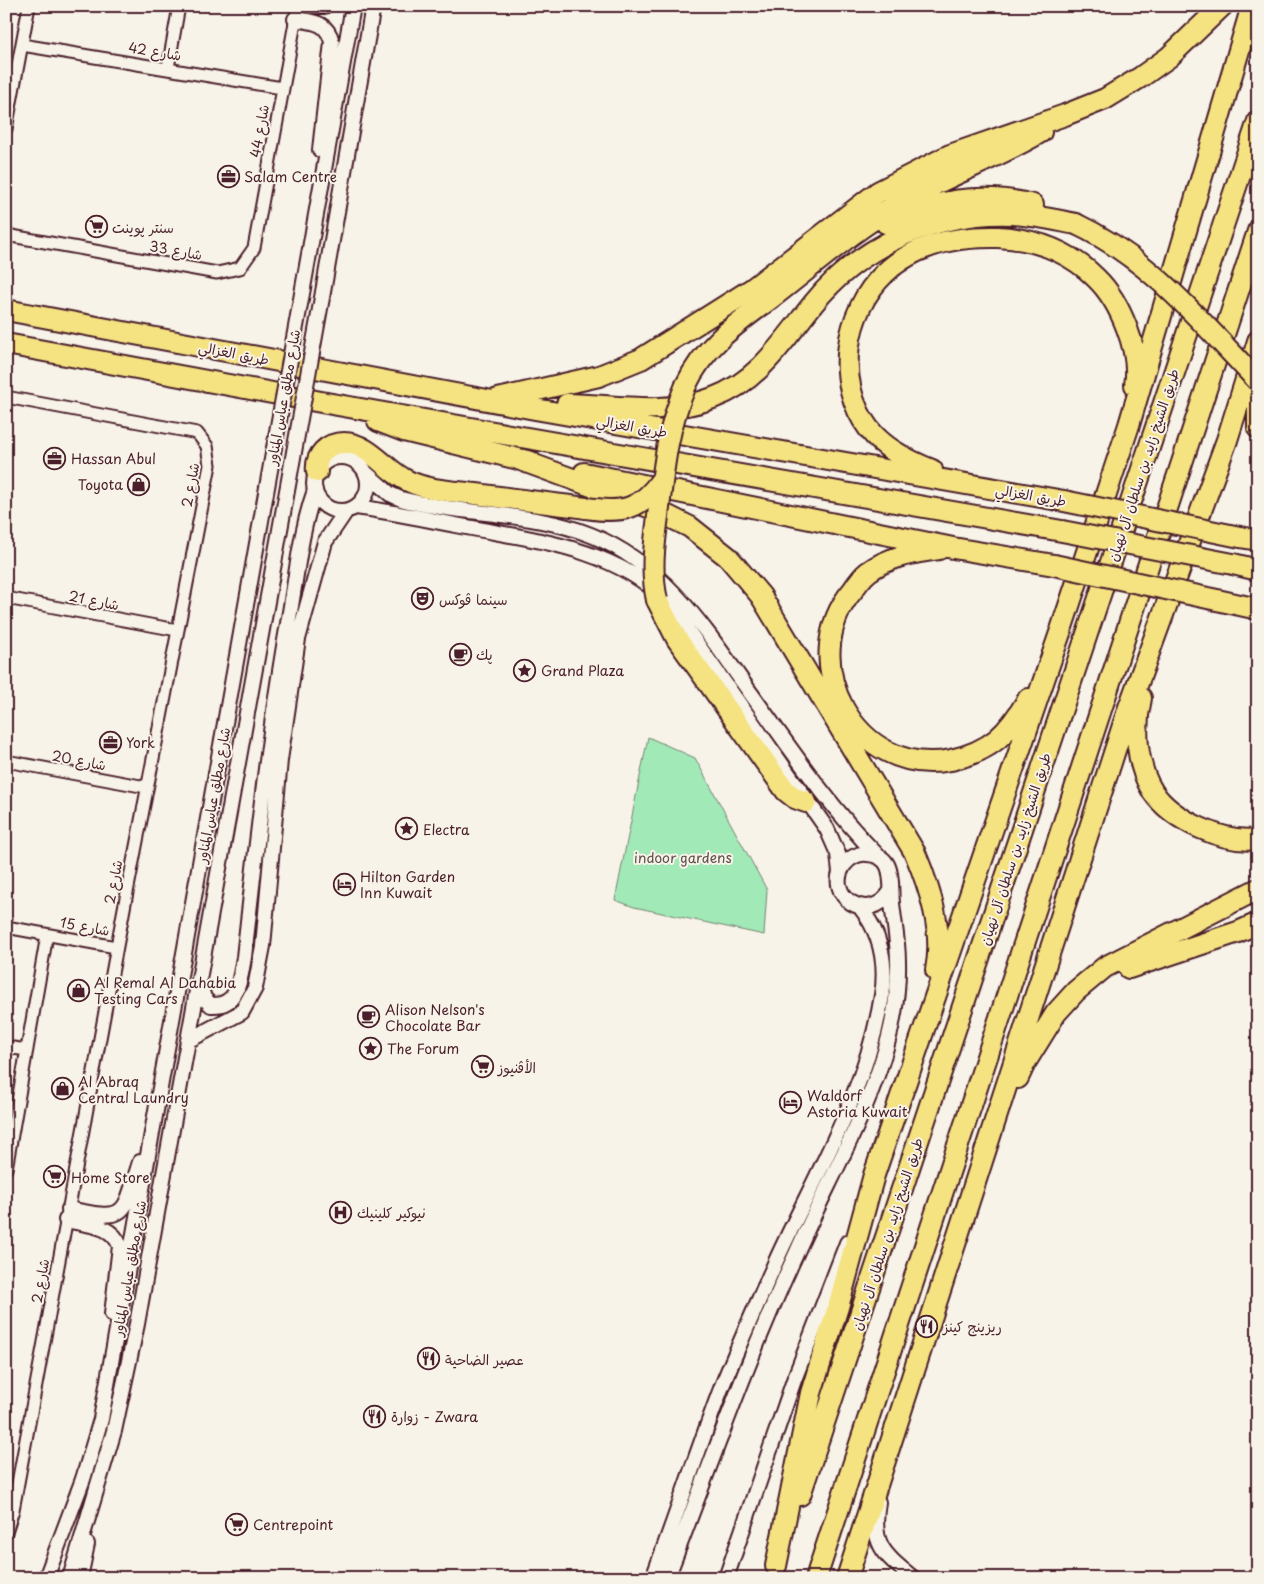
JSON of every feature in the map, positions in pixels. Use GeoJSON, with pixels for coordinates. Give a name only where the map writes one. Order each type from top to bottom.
{"type":"FeatureCollection","features":[{"type":"Feature","properties":{"kind":"highway"},"geometry":{"type":"LineString","coordinates":[[490,401],[599,376],[641,360],[752,289],[812,244],[855,208],[902,178],[966,148],[1065,115],[1105,99],[1149,72],[1182,46],[1222,6]]}},
{"type":"Feature","properties":{"kind":"highway"},"geometry":{"type":"LineString","coordinates":[[774,1572],[811,1393],[838,1307],[874,1174],[1061,630],[1129,424],[1252,6]]}},
{"type":"Feature","properties":{"kind":"highway"},"geometry":{"type":"LineString","coordinates":[[806,802],[795,798],[786,791],[678,639],[657,600],[653,565],[664,459],[670,429],[686,384],[693,370],[718,338],[876,217],[929,186],[1027,141],[1065,115]]}},
{"type":"Feature","properties":{"kind":"highway","name":"طريق الشيخ زايد بن سلطان آل نهيان"},"geometry":{"type":"LineString","coordinates":[[774,1572],[1258,121]]}},
{"type":"Feature","properties":{"kind":"highway"},"geometry":{"type":"LineString","coordinates":[[769,299],[880,226],[913,212],[943,203],[974,198],[1016,201],[1041,208],[1076,224],[1111,243],[1157,276],[1258,381]]}},
{"type":"Feature","properties":{"kind":"highway"},"geometry":{"type":"LineString","coordinates":[[535,409],[567,404],[659,409],[712,398],[735,388],[760,368],[784,344],[824,290],[860,260],[896,238],[916,229],[988,214],[1014,214],[1076,224]]}},
{"type":"Feature","properties":{"kind":"highway"},"geometry":{"type":"LineString","coordinates":[[816,1578],[1258,231]]}},
{"type":"Feature","properties":{"kind":"highway"},"geometry":{"type":"LineString","coordinates":[[960,482],[901,456],[869,429],[860,415],[851,388],[847,361],[850,338],[857,313],[870,290],[885,272],[907,257],[944,241],[972,236],[1020,238],[1041,243],[1063,253],[1084,266],[1114,299],[1130,336],[1136,380],[1129,424]]}},
{"type":"Feature","properties":{"kind":"highway","name":"طريق الغزالي"},"geometry":{"type":"LineString","coordinates":[[12,310],[490,401],[1064,501],[1249,539]]}},
{"type":"Feature","properties":{"kind":"highway"},"geometry":{"type":"LineString","coordinates":[[847,1578],[886,1452],[1154,633],[1227,440],[1258,341]]}},
{"type":"Feature","properties":{"kind":"highway","name":"طريق الغزالي"},"geometry":{"type":"LineString","coordinates":[[10,345],[332,404],[1062,531],[1258,570]]}},
{"type":"Feature","properties":{"kind":"highway"},"geometry":{"type":"LineString","coordinates":[[1258,395],[1258,428]]}},
{"type":"Feature","properties":{"kind":"highway"},"geometry":{"type":"LineString","coordinates":[[332,404],[404,431],[518,459],[953,548],[1054,565],[1258,609]]}},
{"type":"Feature","properties":{"kind":"highway"},"geometry":{"type":"LineString","coordinates":[[316,481],[318,458],[326,448],[341,443],[348,443],[362,448],[400,477],[419,485],[613,511],[631,508],[652,493],[663,477]]}},
{"type":"Feature","properties":{"kind":"highway"},"geometry":{"type":"LineString","coordinates":[[518,459],[654,509],[690,527],[728,557],[761,596],[915,853],[926,880],[938,938],[937,966],[914,1057]]}},
{"type":"Feature","properties":{"kind":"highway"},"geometry":{"type":"LineString","coordinates":[[953,548],[897,558],[867,573],[845,599],[833,627],[830,659],[833,684],[843,709],[862,735],[887,753],[912,760],[943,761],[967,756],[994,743],[1013,725],[1030,696],[1061,630]]}},
{"type":"Feature","properties":{"kind":"highway"},"geometry":{"type":"LineString","coordinates":[[1021,1037],[1132,613]]}},
{"type":"Feature","properties":{"kind":"highway"},"geometry":{"type":"LineString","coordinates":[[1154,633],[1137,715],[1137,739],[1142,763],[1153,792],[1172,810],[1192,824],[1220,836],[1258,839]]}},
{"type":"Feature","properties":{"kind":"highway"},"geometry":{"type":"LineString","coordinates":[[977,1174],[1025,1063],[1056,1014],[1076,991],[1105,967],[1258,889]]}},
{"type":"Feature","properties":{"kind":"highway"},"geometry":{"type":"LineString","coordinates":[[1085,985],[1154,958],[1238,932],[1258,923]]}},
{"type":"Feature","properties":{"kind":"street"},"geometry":{"type":"LineString","coordinates":[[6,129],[29,6]]}},
{"type":"Feature","properties":{"kind":"street"},"geometry":{"type":"LineString","coordinates":[[168,68],[179,6]]}},
{"type":"Feature","properties":{"kind":"street"},"geometry":{"type":"LineString","coordinates":[[310,6],[325,6]]}},
{"type":"Feature","properties":{"kind":"street","name":"شارع مطلق عباس المناور"},"geometry":{"type":"LineString","coordinates":[[46,1578],[83,1479],[100,1419],[115,1343],[353,6]]}},
{"type":"Feature","properties":{"kind":"street","name":"شارع مطلق عباس المناور"},"geometry":{"type":"LineString","coordinates":[[70,1578],[116,1423],[137,1324],[189,1040],[198,978],[217,886],[373,6]]}},
{"type":"Feature","properties":{"kind":"street"},"geometry":{"type":"LineString","coordinates":[[297,13],[322,24],[329,31],[332,42],[320,144],[320,188]]}},
{"type":"Feature","properties":{"kind":"street","name":"شارع 44"},"geometry":{"type":"LineString","coordinates":[[248,260],[254,248],[297,13]]}},
{"type":"Feature","properties":{"kind":"street","name":"شارع 42"},"geometry":{"type":"LineString","coordinates":[[22,44],[282,88]]}},
{"type":"Feature","properties":{"kind":"street","name":"شارع 33"},"geometry":{"type":"LineString","coordinates":[[6,235],[217,273],[240,268],[248,260]]}},
{"type":"Feature","properties":{"kind":"street","name":"شارع 2"},"geometry":{"type":"LineString","coordinates":[[6,397],[197,433],[203,438],[207,446],[210,464],[146,787],[13,1510],[6,1532]]}},
{"type":"Feature","properties":{"kind":"street"},"geometry":{"type":"LineString","coordinates":[[198,978],[204,998],[211,1005],[223,1006],[231,999],[239,984],[274,754],[298,570],[309,506],[316,481],[325,462],[342,457],[359,463],[366,473],[390,494],[401,499],[528,518],[572,528],[606,541],[638,560],[680,597],[825,798],[889,867],[893,883],[887,897],[874,906],[860,907]]}},
{"type":"Feature","properties":{"kind":"street"},"geometry":{"type":"LineString","coordinates":[[189,1040],[242,1012],[255,988],[263,946],[274,754],[298,638],[325,542],[351,509],[366,494],[368,484],[366,473]]}},
{"type":"Feature","properties":{"kind":"street"},"geometry":{"type":"LineString","coordinates":[[316,481],[326,506],[590,552],[654,588],[667,601],[831,837],[838,854],[840,890],[844,897],[860,907],[877,936],[883,970],[882,996],[868,1053],[852,1097],[776,1260],[722,1386],[653,1578]]}},
{"type":"Feature","properties":{"kind":"street","name":"شارع 21"},"geometry":{"type":"LineString","coordinates":[[6,598],[177,630]]}},
{"type":"Feature","properties":{"kind":"street","name":"شارع 20"},"geometry":{"type":"LineString","coordinates":[[6,761],[146,787]]}},
{"type":"Feature","properties":{"kind":"street"},"geometry":{"type":"LineString","coordinates":[[840,872],[844,864],[860,854],[878,856]]}},
{"type":"Feature","properties":{"kind":"street"},"geometry":{"type":"LineString","coordinates":[[667,1578],[768,1316],[796,1253],[835,1174],[881,1064],[898,988],[898,960],[891,891]]}},
{"type":"Feature","properties":{"kind":"street","name":"شارع 15"},"geometry":{"type":"LineString","coordinates":[[6,927],[116,947]]}},
{"type":"Feature","properties":{"kind":"street","name":"شارع 15"},"geometry":{"type":"LineString","coordinates":[[6,1168],[47,934]]}},
{"type":"Feature","properties":{"kind":"street"},"geometry":{"type":"LineString","coordinates":[[246,945],[263,946]]}},
{"type":"Feature","properties":{"kind":"street"},"geometry":{"type":"LineString","coordinates":[[6,1046],[27,1050]]}},
{"type":"Feature","properties":{"kind":"street"},"geometry":{"type":"LineString","coordinates":[[68,1215],[112,1216],[122,1211],[129,1202],[141,1159],[153,1136]]}},
{"type":"Feature","properties":{"kind":"street"},"geometry":{"type":"LineString","coordinates":[[726,1576],[794,1380],[874,1174]]}},
{"type":"Feature","properties":{"kind":"street"},"geometry":{"type":"LineString","coordinates":[[68,1215],[111,1231],[117,1238],[120,1246],[112,1314],[115,1343]]}},
{"type":"Feature","properties":{"kind":"street"},"geometry":{"type":"LineString","coordinates":[[886,1452],[877,1510],[877,1535],[886,1555],[913,1578]]}},
{"type":"Feature","properties":{"kind":"street"},"geometry":{"type":"LineString","coordinates":[[80,1578],[87,1548],[87,1524]]}},
{"type":"Feature","properties":{"kind":"green space","name":"indoor gardens"},"geometry":{"type":"Polygon","coordinates":[[[648,737],[695,758],[767,890],[764,935],[634,907],[615,900],[648,737]]]}},
{"type":"Feature","properties":{"kind":"place","name":"Salam Centre"},"geometry":{"type":"Point","coordinates":[228,176]}},
{"type":"Feature","properties":{"kind":"place","name":"سنتر پوينت"},"geometry":{"type":"Point","coordinates":[96,227]}},
{"type":"Feature","properties":{"kind":"place","name":"Hassan Abul"},"geometry":{"type":"Point","coordinates":[55,458]}},
{"type":"Feature","properties":{"kind":"place","name":"Toyota"},"geometry":{"type":"Point","coordinates":[139,484]}},
{"type":"Feature","properties":{"kind":"place","name":"سينما ڤوكس"},"geometry":{"type":"Point","coordinates":[423,599]}},
{"type":"Feature","properties":{"kind":"place","name":"پك"},"geometry":{"type":"Point","coordinates":[460,654]}},
{"type":"Feature","properties":{"kind":"place","name":"Grand Plaza"},"geometry":{"type":"Point","coordinates":[525,670]}},
{"type":"Feature","properties":{"kind":"place","name":"York"},"geometry":{"type":"Point","coordinates":[110,742]}},
{"type":"Feature","properties":{"kind":"place","name":"Electra"},"geometry":{"type":"Point","coordinates":[407,829]}},
{"type":"Feature","properties":{"kind":"place","name":"Hilton Garden Inn Kuwait"},"geometry":{"type":"Point","coordinates":[344,884]}},
{"type":"Feature","properties":{"kind":"place","name":"Al Remal Al Dahabia Testing Cars"},"geometry":{"type":"Point","coordinates":[78,990]}},
{"type":"Feature","properties":{"kind":"place","name":"Alison Nelson's Chocolate Bar"},"geometry":{"type":"Point","coordinates":[369,1017]}},
{"type":"Feature","properties":{"kind":"place","name":"The Forum"},"geometry":{"type":"Point","coordinates":[371,1048]}},
{"type":"Feature","properties":{"kind":"place","name":"الأڤنيوز"},"geometry":{"type":"Point","coordinates":[482,1067]}},
{"type":"Feature","properties":{"kind":"place","name":"Al Abraq Central Laundry"},"geometry":{"type":"Point","coordinates":[62,1089]}},
{"type":"Feature","properties":{"kind":"place","name":"Waldorf Astoria Kuwait"},"geometry":{"type":"Point","coordinates":[791,1103]}},
{"type":"Feature","properties":{"kind":"place","name":"Home Store"},"geometry":{"type":"Point","coordinates":[55,1177]}},
{"type":"Feature","properties":{"kind":"place","name":"نيوكير كلينيك"},"geometry":{"type":"Point","coordinates":[341,1212]}},
{"type":"Feature","properties":{"kind":"place","name":"ريزينج كينز"},"geometry":{"type":"Point","coordinates":[927,1326]}},
{"type":"Feature","properties":{"kind":"place","name":"عصير الضاحية"},"geometry":{"type":"Point","coordinates":[429,1359]}},
{"type":"Feature","properties":{"kind":"place","name":"زوارة - Zwara"},"geometry":{"type":"Point","coordinates":[375,1416]}},
{"type":"Feature","properties":{"kind":"place","name":"Centrepoint"},"geometry":{"type":"Point","coordinates":[237,1524]}}]}
